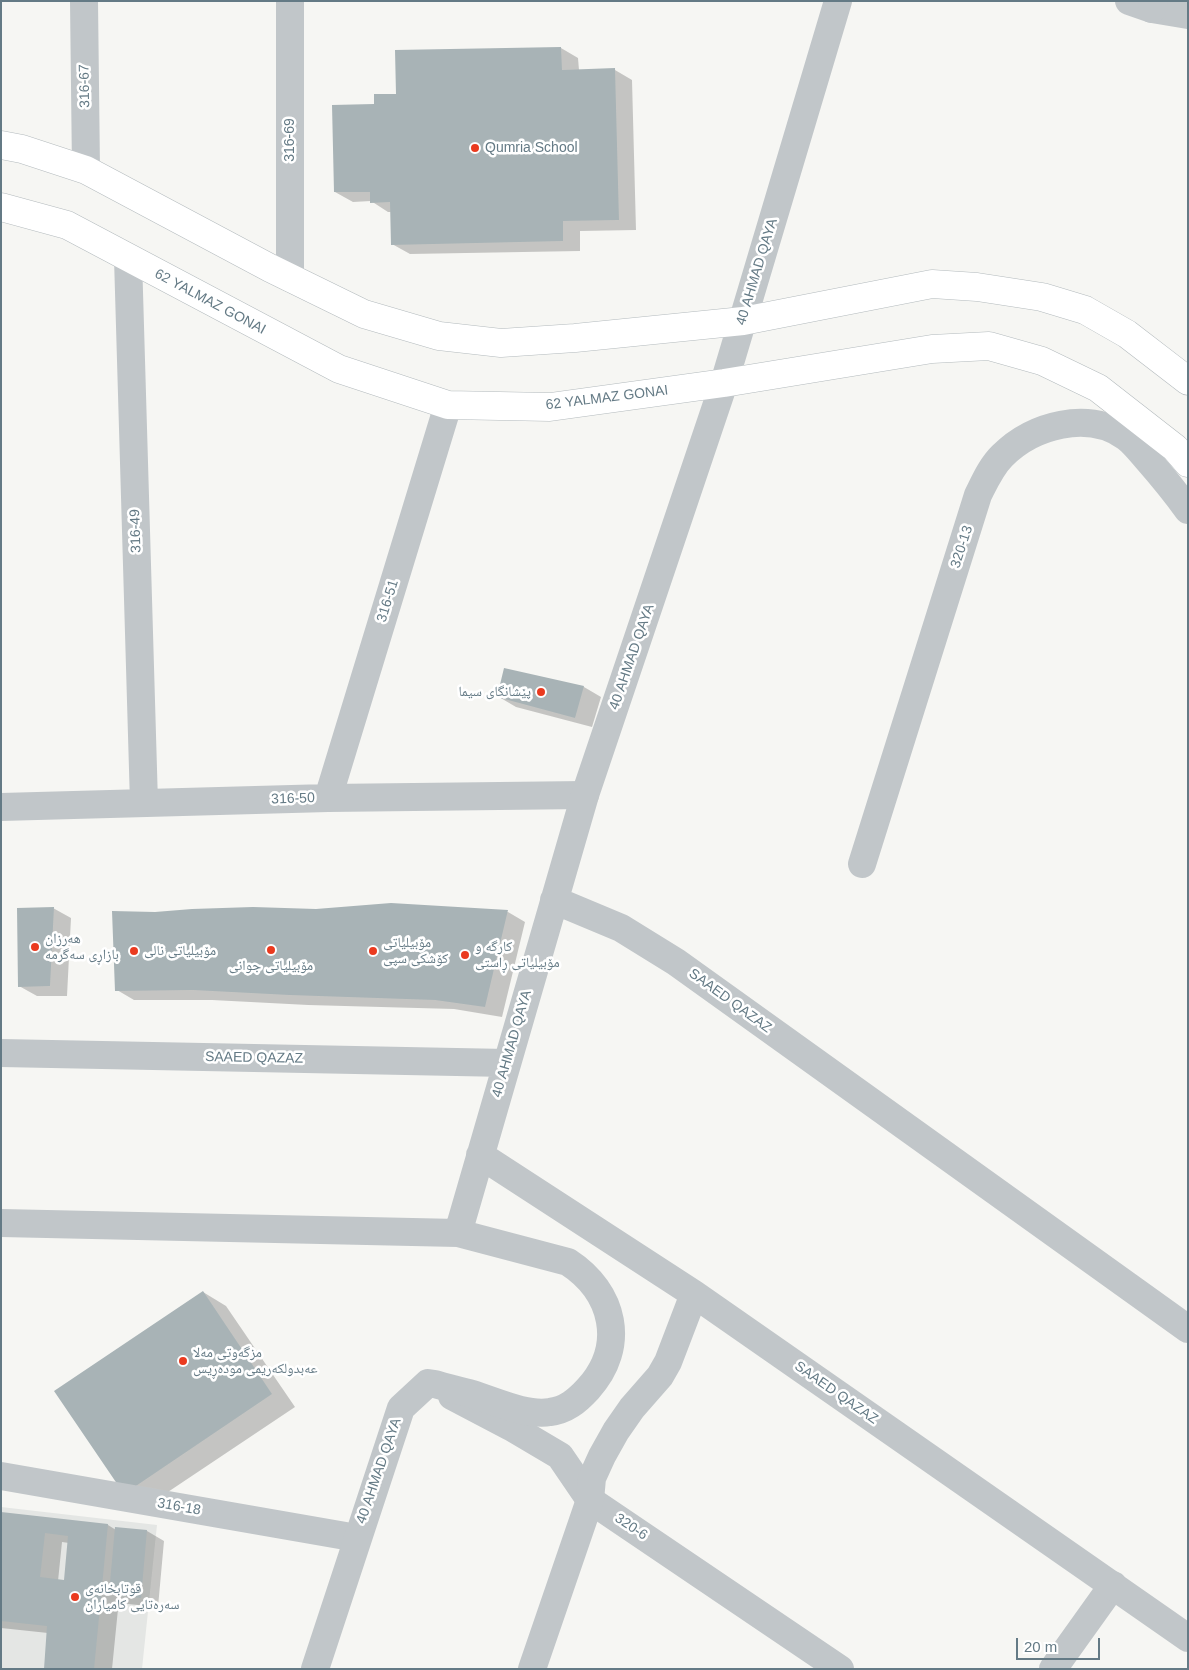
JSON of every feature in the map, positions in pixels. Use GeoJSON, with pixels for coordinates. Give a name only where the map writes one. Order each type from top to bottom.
{"type":"FeatureCollection","features":[{"type":"Feature","properties":{"kind":"main road"},"geometry":{"type":"LineString","coordinates":[[1,146],[22,149],[86,170],[290,278],[364,314],[439,336],[501,343],[575,338],[743,321],[932,284],[977,287],[1042,296],[1085,310],[1127,334],[1188,381]]}},
{"type":"Feature","properties":{"kind":"main road","name":"62 YALMAZ GONAI"},"geometry":{"type":"LineString","coordinates":[[1,207],[66,225],[339,369],[448,405],[550,407],[724,383],[932,349],[989,346],[1042,361],[1098,388],[1175,448],[1188,464]]}},
{"type":"Feature","properties":{"kind":"street","name":"316-67"},"geometry":{"type":"LineString","coordinates":[[84,1],[86,170]]}},
{"type":"Feature","properties":{"kind":"street","name":"316-69"},"geometry":{"type":"LineString","coordinates":[[290,1],[290,278]]}},
{"type":"Feature","properties":{"kind":"street","name":"40 AHMAD QAYA"},"geometry":{"type":"LineString","coordinates":[[458,1233],[585,795],[724,383],[838,1]]}},
{"type":"Feature","properties":{"kind":"street"},"geometry":{"type":"LineString","coordinates":[[1145,4],[1188,15]]}},
{"type":"Feature","properties":{"kind":"street","name":"316-49"},"geometry":{"type":"LineString","coordinates":[[128,258],[144,803]]}},
{"type":"Feature","properties":{"kind":"street","name":"316-51"},"geometry":{"type":"LineString","coordinates":[[328,798],[448,405]]}},
{"type":"Feature","properties":{"kind":"street","name":"320-13"},"geometry":{"type":"LineString","coordinates":[[862,864],[978,495],[988,474],[1002,456],[1019,442],[1039,431],[1060,424],[1088,423],[1105,426],[1126,437],[1135,446],[1170,485],[1188,510]]}},
{"type":"Feature","properties":{"kind":"street","name":"316-50"},"geometry":{"type":"LineString","coordinates":[[1,807],[328,798],[585,795]]}},
{"type":"Feature","properties":{"kind":"street","name":"SAAED QAZAZ"},"geometry":{"type":"LineString","coordinates":[[554,900],[621,928],[676,962],[1188,1329]]}},
{"type":"Feature","properties":{"kind":"street","name":"SAAED QAZAZ"},"geometry":{"type":"LineString","coordinates":[[1,1053],[507,1063]]}},
{"type":"Feature","properties":{"kind":"street","name":"SAAED QAZAZ"},"geometry":{"type":"LineString","coordinates":[[480,1155],[694,1294],[1188,1638]]}},
{"type":"Feature","properties":{"kind":"street"},"geometry":{"type":"LineString","coordinates":[[1,1223],[458,1233],[568,1262],[582,1271],[603,1298],[609,1315],[611,1331],[610,1348],[598,1378],[571,1405],[551,1412],[529,1412],[428,1383]]}},
{"type":"Feature","properties":{"kind":"street"},"geometry":{"type":"LineString","coordinates":[[532,1669],[590,1500],[592,1478],[616,1431],[632,1408],[660,1376],[668,1362],[694,1294]]}},
{"type":"Feature","properties":{"kind":"street","name":"40 AHMAD QAYA"},"geometry":{"type":"LineString","coordinates":[[315,1669],[401,1408],[428,1383]]}},
{"type":"Feature","properties":{"kind":"street","name":"320-6"},"geometry":{"type":"LineString","coordinates":[[428,1383],[511,1427],[560,1456],[590,1500],[840,1669]]}},
{"type":"Feature","properties":{"kind":"street","name":"316-18"},"geometry":{"type":"LineString","coordinates":[[1,1476],[357,1538]]}},
{"type":"Feature","properties":{"kind":"street"},"geometry":{"type":"LineString","coordinates":[[1053,1669],[1113,1585]]}},
{"type":"Feature","properties":{"kind":"shaded area","name":"قوتابخانەی سەرەتایی کامیاران"},"geometry":{"type":"Polygon","coordinates":[[[1,1507],[157,1525],[142,1669],[1,1669],[1,1507]]]}},
{"type":"Feature","properties":{"kind":"building","name":"Qumria School"},"geometry":{"type":"Polygon","coordinates":[[[561,47],[562,70],[615,68],[619,220],[563,221],[563,241],[391,245],[390,202],[370,203],[370,192],[334,192],[332,105],[374,104],[374,94],[396,94],[395,50],[561,47]]]}},
{"type":"Feature","properties":{"kind":"building","name":"پێشانگای سیما"},"geometry":{"type":"Polygon","coordinates":[[[504,668],[584,686],[575,718],[497,697],[504,668]]]}},
{"type":"Feature","properties":{"kind":"building"},"geometry":{"type":"Polygon","coordinates":[[[391,903],[508,910],[485,1007],[435,1000],[193,990],[115,991],[112,911],[155,912],[253,907],[316,909],[391,903]]]}},
{"type":"Feature","properties":{"kind":"building","name":"هەرزان بازاڕی سەگرمە"},"geometry":{"type":"Polygon","coordinates":[[[54,907],[50,986],[18,987],[17,908],[54,907]]]}},
{"type":"Feature","properties":{"kind":"building"},"geometry":{"type":"Polygon","coordinates":[[[203,1291],[272,1394],[124,1494],[54,1391],[203,1291]]]}},
{"type":"Feature","properties":{"kind":"building"},"geometry":{"type":"Polygon","coordinates":[[[1,1512],[108,1524],[94,1669],[44,1669],[47,1626],[1,1621],[1,1512]],[[45,1533],[40,1577],[64,1580],[68,1536],[45,1533]]]}},
{"type":"Feature","properties":{"kind":"building"},"geometry":{"type":"Polygon","coordinates":[[[115,1527],[147,1530],[141,1598],[109,1594],[115,1527]]]}},
{"type":"Feature","properties":{"kind":"place","name":"Qumria School"},"geometry":{"type":"Point","coordinates":[475,148]}},
{"type":"Feature","properties":{"kind":"place","name":"پێشانگای سیما"},"geometry":{"type":"Point","coordinates":[541,692]}},
{"type":"Feature","properties":{"kind":"place","name":"هەرزان بازاڕی سەگرمە"},"geometry":{"type":"Point","coordinates":[35,947]}},
{"type":"Feature","properties":{"kind":"place","name":"مۆبیلیاتی جوانی"},"geometry":{"type":"Point","coordinates":[271,950]}},
{"type":"Feature","properties":{"kind":"place","name":"مۆبیلیاتی نالی"},"geometry":{"type":"Point","coordinates":[134,951]}},
{"type":"Feature","properties":{"kind":"place","name":"مۆبیلیاتی کۆشکی سپی"},"geometry":{"type":"Point","coordinates":[373,951]}},
{"type":"Feature","properties":{"kind":"place","name":"کارگە و مۆبیلیاتی ڕاستی"},"geometry":{"type":"Point","coordinates":[465,955]}},
{"type":"Feature","properties":{"kind":"place","name":"مزگەوتی مەلا عەبدولکەریمی مودەڕیس"},"geometry":{"type":"Point","coordinates":[183,1361]}},
{"type":"Feature","properties":{"kind":"place","name":"قوتابخانەی سەرەتایی کامیاران"},"geometry":{"type":"Point","coordinates":[75,1597]}}]}
